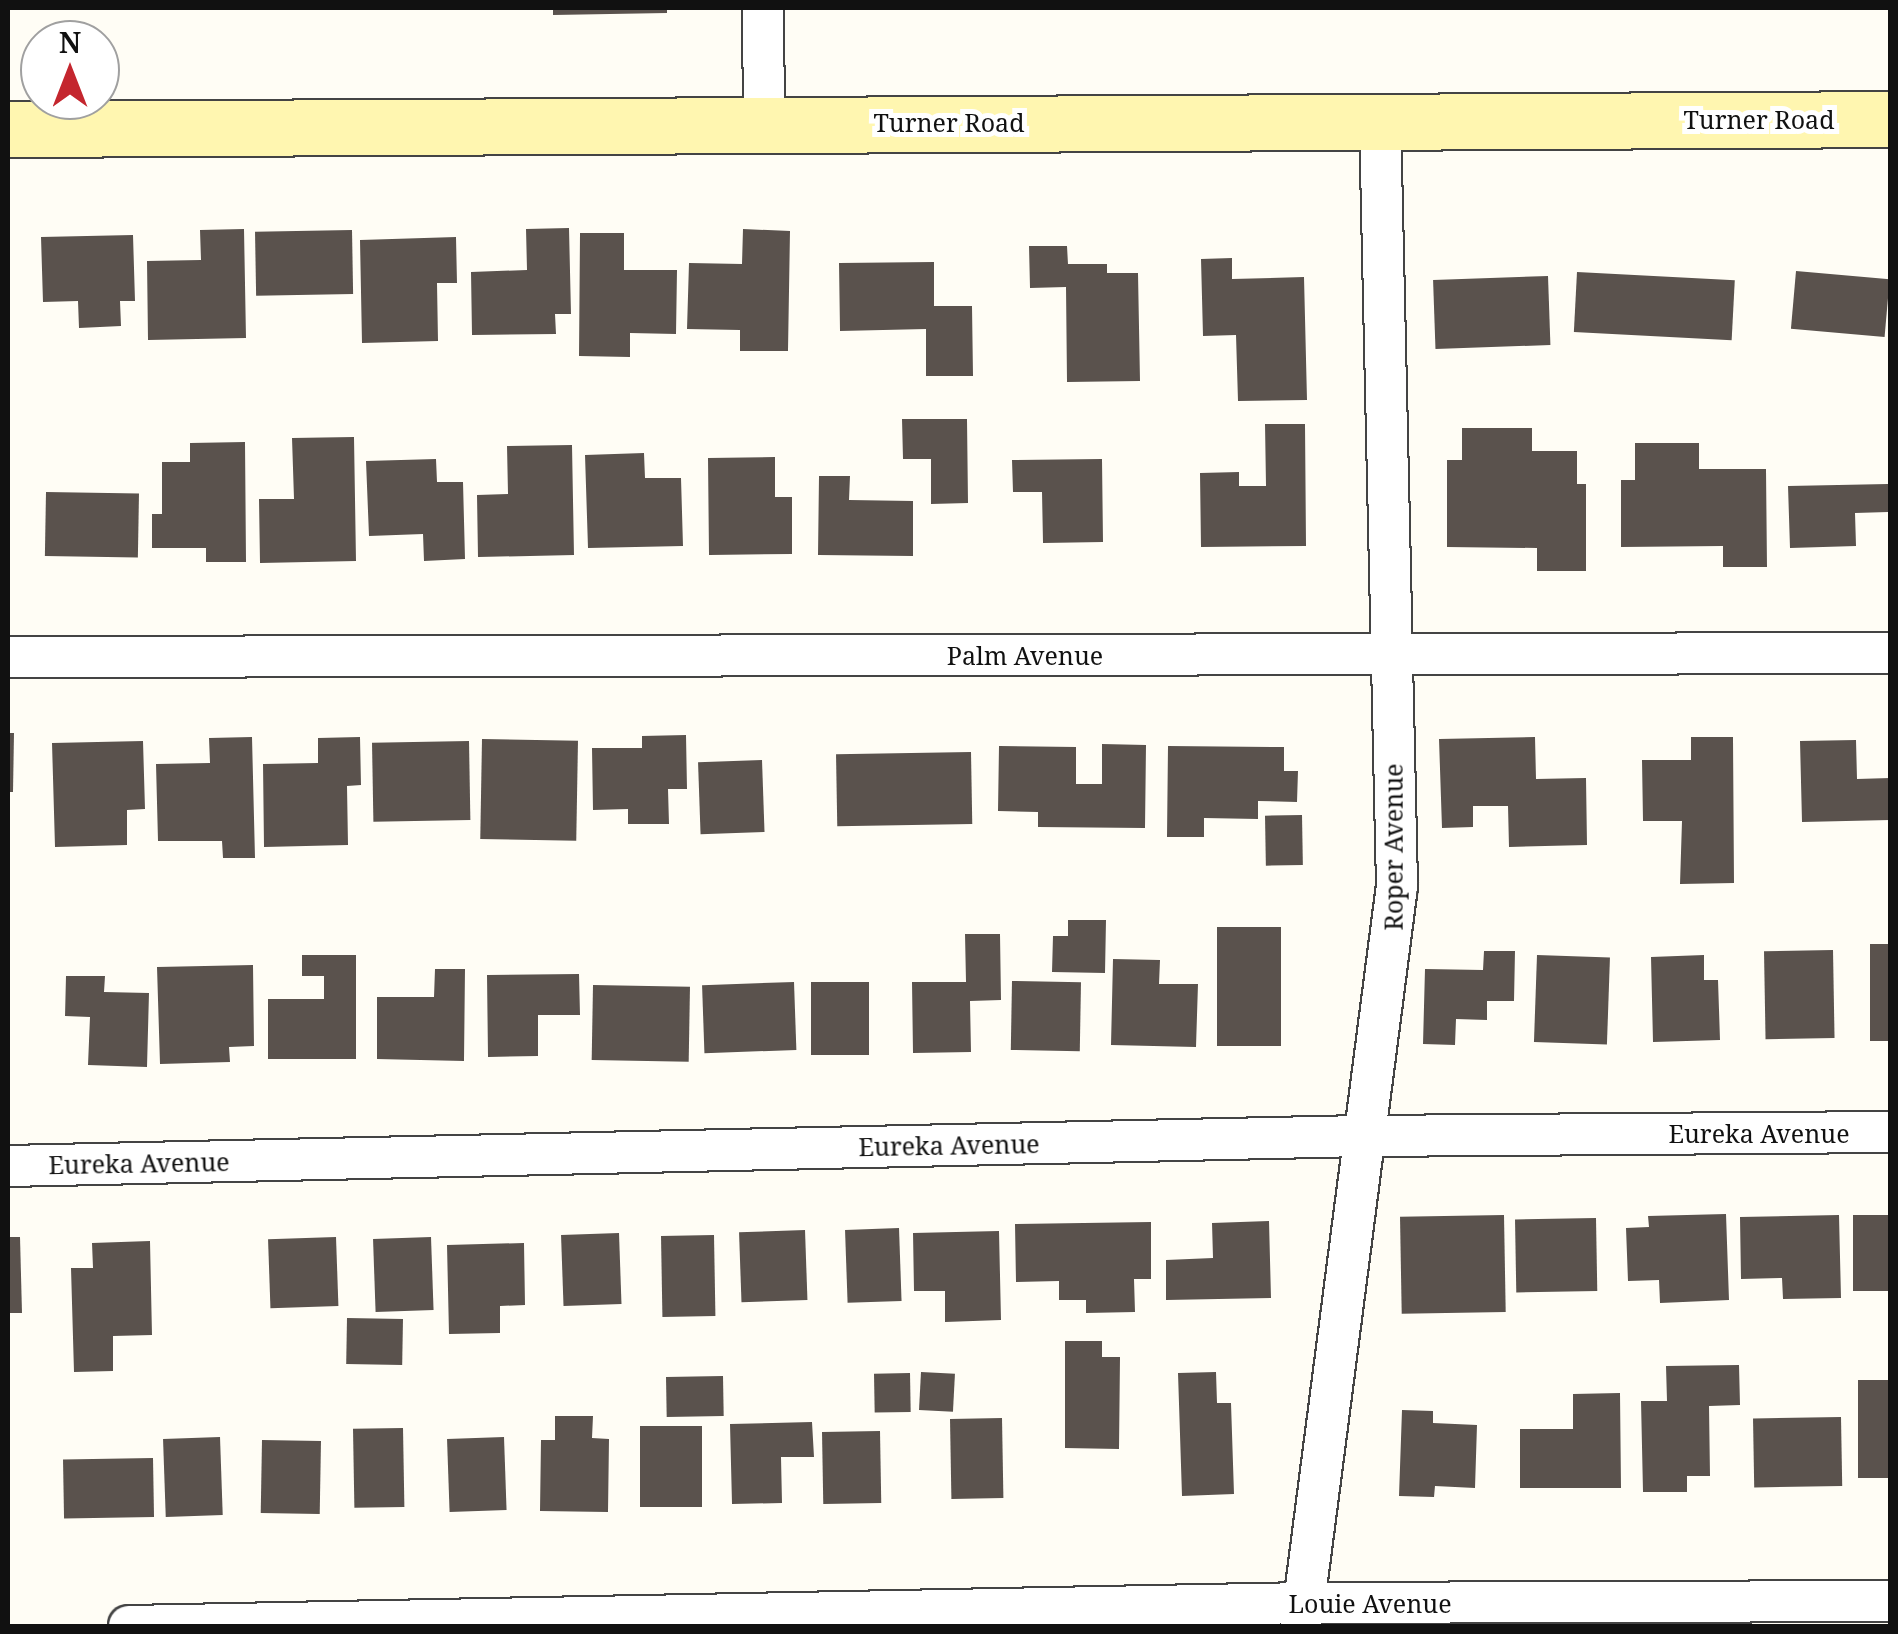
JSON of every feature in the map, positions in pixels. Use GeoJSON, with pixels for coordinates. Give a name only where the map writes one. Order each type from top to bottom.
{"type":"FeatureCollection","features":[{"type":"Feature","properties":{"kind":"main road","name":"Turner Road"},"geometry":{"type":"LineString","coordinates":[[8,128],[1890,119]]}},
{"type":"Feature","properties":{"kind":"street"},"geometry":{"type":"LineString","coordinates":[[763,8],[764,122]]}},
{"type":"Feature","properties":{"kind":"street","name":"Roper Avenue"},"geometry":{"type":"LineString","coordinates":[[1301,1615],[1361,1136],[1392,963],[1397,886],[1380,122]]}},
{"type":"Feature","properties":{"kind":"street","name":"Palm Avenue"},"geometry":{"type":"LineString","coordinates":[[8,657],[1890,653]]}},
{"type":"Feature","properties":{"kind":"street","name":"Eureka Avenue"},"geometry":{"type":"LineString","coordinates":[[8,1166],[1361,1136],[1890,1132]]}},
{"type":"Feature","properties":{"kind":"street","name":"Louie Avenue"},"geometry":{"type":"LineString","coordinates":[[130,1626],[1867,1610]]}},
{"type":"Feature","properties":{"kind":"building"},"geometry":{"type":"Polygon","coordinates":[[[553,8],[667,8],[667,13],[553,15],[553,8]]]}},
{"type":"Feature","properties":{"kind":"building"},"geometry":{"type":"Polygon","coordinates":[[[569,228],[571,314],[555,314],[556,334],[472,335],[471,272],[527,270],[526,229],[569,228]]]}},
{"type":"Feature","properties":{"kind":"building"},"geometry":{"type":"Polygon","coordinates":[[[244,229],[246,338],[148,340],[147,261],[201,260],[200,230],[244,229]]]}},
{"type":"Feature","properties":{"kind":"building"},"geometry":{"type":"Polygon","coordinates":[[[743,229],[790,231],[788,351],[740,351],[740,330],[687,329],[689,263],[742,264],[743,229]]]}},
{"type":"Feature","properties":{"kind":"building"},"geometry":{"type":"Polygon","coordinates":[[[352,230],[353,294],[256,296],[255,232],[352,230]]]}},
{"type":"Feature","properties":{"kind":"building"},"geometry":{"type":"Polygon","coordinates":[[[580,233],[624,233],[624,270],[677,270],[676,334],[630,333],[630,357],[579,356],[580,233]]]}},
{"type":"Feature","properties":{"kind":"building"},"geometry":{"type":"Polygon","coordinates":[[[133,235],[135,301],[120,301],[121,326],[79,328],[78,301],[43,302],[41,237],[133,235]]]}},
{"type":"Feature","properties":{"kind":"building"},"geometry":{"type":"Polygon","coordinates":[[[456,237],[457,283],[437,283],[438,341],[362,343],[360,240],[456,237]]]}},
{"type":"Feature","properties":{"kind":"building"},"geometry":{"type":"Polygon","coordinates":[[[1029,246],[1067,246],[1068,264],[1107,264],[1107,273],[1138,273],[1140,381],[1067,382],[1066,287],[1030,288],[1029,246]]]}},
{"type":"Feature","properties":{"kind":"building"},"geometry":{"type":"Polygon","coordinates":[[[1232,258],[1232,279],[1304,277],[1307,400],[1238,401],[1236,335],[1203,336],[1201,259],[1232,258]]]}},
{"type":"Feature","properties":{"kind":"building"},"geometry":{"type":"Polygon","coordinates":[[[934,262],[934,306],[972,306],[973,376],[926,376],[926,329],[840,331],[839,263],[934,262]]]}},
{"type":"Feature","properties":{"kind":"building"},"geometry":{"type":"Polygon","coordinates":[[[1796,271],[1890,279],[1885,337],[1791,329],[1796,271]]]}},
{"type":"Feature","properties":{"kind":"building"},"geometry":{"type":"Polygon","coordinates":[[[1577,272],[1735,280],[1732,340],[1574,332],[1577,272]]]}},
{"type":"Feature","properties":{"kind":"building"},"geometry":{"type":"Polygon","coordinates":[[[1548,276],[1550,345],[1435,349],[1433,280],[1548,276]]]}},
{"type":"Feature","properties":{"kind":"building"},"geometry":{"type":"Polygon","coordinates":[[[902,419],[967,419],[968,503],[931,504],[931,459],[903,459],[902,419]]]}},
{"type":"Feature","properties":{"kind":"building"},"geometry":{"type":"Polygon","coordinates":[[[1265,424],[1305,424],[1306,546],[1201,547],[1200,473],[1239,472],[1239,486],[1266,486],[1265,424]]]}},
{"type":"Feature","properties":{"kind":"building"},"geometry":{"type":"Polygon","coordinates":[[[1462,428],[1532,428],[1532,451],[1577,451],[1577,484],[1586,484],[1586,571],[1537,571],[1537,548],[1447,547],[1447,460],[1462,460],[1462,428]]]}},
{"type":"Feature","properties":{"kind":"building"},"geometry":{"type":"Polygon","coordinates":[[[354,437],[356,561],[260,563],[259,499],[294,499],[292,438],[354,437]]]}},
{"type":"Feature","properties":{"kind":"building"},"geometry":{"type":"Polygon","coordinates":[[[245,442],[246,562],[206,562],[206,548],[152,548],[152,514],[162,514],[162,462],[190,462],[190,443],[245,442]]]}},
{"type":"Feature","properties":{"kind":"building"},"geometry":{"type":"Polygon","coordinates":[[[1635,443],[1699,443],[1699,469],[1766,469],[1767,567],[1723,567],[1723,546],[1621,547],[1621,480],[1635,480],[1635,443]]]}},
{"type":"Feature","properties":{"kind":"building"},"geometry":{"type":"Polygon","coordinates":[[[572,445],[574,555],[478,557],[477,495],[508,494],[507,446],[572,445]]]}},
{"type":"Feature","properties":{"kind":"building"},"geometry":{"type":"Polygon","coordinates":[[[644,453],[645,478],[681,478],[683,546],[588,548],[585,455],[644,453]]]}},
{"type":"Feature","properties":{"kind":"building"},"geometry":{"type":"Polygon","coordinates":[[[775,457],[775,497],[792,497],[792,554],[709,555],[708,458],[775,457]]]}},
{"type":"Feature","properties":{"kind":"building"},"geometry":{"type":"Polygon","coordinates":[[[436,459],[437,482],[463,482],[465,559],[424,561],[423,534],[369,536],[366,461],[436,459]]]}},
{"type":"Feature","properties":{"kind":"building"},"geometry":{"type":"Polygon","coordinates":[[[1102,459],[1103,542],[1043,543],[1042,492],[1013,492],[1012,460],[1102,459]]]}},
{"type":"Feature","properties":{"kind":"building"},"geometry":{"type":"Polygon","coordinates":[[[819,476],[850,476],[849,500],[913,501],[913,556],[818,555],[819,476]]]}},
{"type":"Feature","properties":{"kind":"building"},"geometry":{"type":"Polygon","coordinates":[[[1888,484],[1888,512],[1855,513],[1856,546],[1790,548],[1788,486],[1888,484]]]}},
{"type":"Feature","properties":{"kind":"building"},"geometry":{"type":"Polygon","coordinates":[[[46,492],[139,494],[138,558],[45,556],[46,492]]]}},
{"type":"Feature","properties":{"kind":"building"},"geometry":{"type":"Polygon","coordinates":[[[8,733],[14,733],[13,792],[8,792],[8,733]]]}},
{"type":"Feature","properties":{"kind":"building"},"geometry":{"type":"Polygon","coordinates":[[[686,735],[687,789],[668,789],[669,824],[628,824],[628,809],[593,810],[592,748],[642,748],[642,736],[686,735]]]}},
{"type":"Feature","properties":{"kind":"building"},"geometry":{"type":"Polygon","coordinates":[[[252,737],[255,858],[223,858],[222,841],[158,841],[156,764],[210,763],[209,738],[252,737]]]}},
{"type":"Feature","properties":{"kind":"building"},"geometry":{"type":"Polygon","coordinates":[[[360,737],[361,785],[347,786],[348,845],[264,847],[263,764],[318,763],[318,738],[360,737]]]}},
{"type":"Feature","properties":{"kind":"building"},"geometry":{"type":"Polygon","coordinates":[[[1535,737],[1536,779],[1586,778],[1587,845],[1509,847],[1508,806],[1473,806],[1473,827],[1442,828],[1439,739],[1535,737]]]}},
{"type":"Feature","properties":{"kind":"building"},"geometry":{"type":"Polygon","coordinates":[[[1691,737],[1733,737],[1734,883],[1680,884],[1682,821],[1643,821],[1642,760],[1691,760],[1691,737]]]}},
{"type":"Feature","properties":{"kind":"building"},"geometry":{"type":"Polygon","coordinates":[[[482,739],[578,741],[576,841],[480,839],[482,739]]]}},
{"type":"Feature","properties":{"kind":"building"},"geometry":{"type":"Polygon","coordinates":[[[1856,740],[1857,779],[1890,778],[1890,820],[1802,822],[1800,741],[1856,740]]]}},
{"type":"Feature","properties":{"kind":"building"},"geometry":{"type":"Polygon","coordinates":[[[143,741],[145,809],[127,810],[127,845],[55,847],[52,743],[143,741]]]}},
{"type":"Feature","properties":{"kind":"building"},"geometry":{"type":"Polygon","coordinates":[[[469,741],[470,820],[373,822],[372,743],[469,741]]]}},
{"type":"Feature","properties":{"kind":"building"},"geometry":{"type":"Polygon","coordinates":[[[1102,744],[1146,745],[1145,828],[1038,827],[1038,812],[998,811],[999,746],[1076,747],[1076,784],[1102,784],[1102,744]]]}},
{"type":"Feature","properties":{"kind":"building"},"geometry":{"type":"Polygon","coordinates":[[[1168,746],[1284,747],[1284,771],[1298,771],[1297,802],[1258,801],[1258,819],[1204,818],[1204,837],[1167,837],[1168,746]]]}},
{"type":"Feature","properties":{"kind":"building"},"geometry":{"type":"Polygon","coordinates":[[[971,752],[972,824],[837,826],[836,754],[971,752]]]}},
{"type":"Feature","properties":{"kind":"building"},"geometry":{"type":"Polygon","coordinates":[[[762,760],[765,832],[701,834],[698,762],[762,760]]]}},
{"type":"Feature","properties":{"kind":"building"},"geometry":{"type":"Polygon","coordinates":[[[1302,815],[1303,865],[1266,866],[1265,816],[1302,815]]]}},
{"type":"Feature","properties":{"kind":"building"},"geometry":{"type":"Polygon","coordinates":[[[1068,920],[1106,920],[1105,973],[1052,972],[1053,936],[1068,936],[1068,920]]]}},
{"type":"Feature","properties":{"kind":"building"},"geometry":{"type":"Polygon","coordinates":[[[1217,927],[1281,927],[1281,1046],[1217,1046],[1217,927]]]}},
{"type":"Feature","properties":{"kind":"building"},"geometry":{"type":"Polygon","coordinates":[[[965,934],[1000,934],[1001,1000],[970,1001],[971,1052],[913,1053],[912,982],[966,982],[965,934]]]}},
{"type":"Feature","properties":{"kind":"building"},"geometry":{"type":"Polygon","coordinates":[[[1870,944],[1890,944],[1890,1041],[1870,1041],[1870,944]]]}},
{"type":"Feature","properties":{"kind":"building"},"geometry":{"type":"Polygon","coordinates":[[[1833,950],[1835,1038],[1766,1039],[1764,951],[1833,950]]]}},
{"type":"Feature","properties":{"kind":"building"},"geometry":{"type":"Polygon","coordinates":[[[1484,951],[1515,951],[1514,1001],[1487,1001],[1487,1020],[1456,1019],[1455,1045],[1423,1044],[1425,969],[1483,970],[1484,951]]]}},
{"type":"Feature","properties":{"kind":"building"},"geometry":{"type":"Polygon","coordinates":[[[302,955],[356,955],[356,1059],[268,1059],[268,999],[324,999],[324,976],[302,976],[302,955]]]}},
{"type":"Feature","properties":{"kind":"building"},"geometry":{"type":"Polygon","coordinates":[[[1537,955],[1610,958],[1607,1044],[1534,1042],[1537,955]]]}},
{"type":"Feature","properties":{"kind":"building"},"geometry":{"type":"Polygon","coordinates":[[[1704,955],[1704,980],[1718,980],[1720,1040],[1653,1042],[1651,957],[1704,955]]]}},
{"type":"Feature","properties":{"kind":"building"},"geometry":{"type":"Polygon","coordinates":[[[1113,959],[1160,960],[1159,984],[1198,984],[1196,1047],[1111,1045],[1113,959]]]}},
{"type":"Feature","properties":{"kind":"building"},"geometry":{"type":"Polygon","coordinates":[[[253,965],[254,1046],[229,1047],[230,1062],[160,1064],[157,967],[253,965]]]}},
{"type":"Feature","properties":{"kind":"building"},"geometry":{"type":"Polygon","coordinates":[[[435,969],[465,969],[464,1061],[377,1059],[377,997],[434,997],[435,969]]]}},
{"type":"Feature","properties":{"kind":"building"},"geometry":{"type":"Polygon","coordinates":[[[579,974],[580,1015],[538,1015],[538,1056],[488,1057],[487,975],[579,974]]]}},
{"type":"Feature","properties":{"kind":"building"},"geometry":{"type":"Polygon","coordinates":[[[66,976],[105,976],[104,992],[149,993],[147,1067],[88,1065],[90,1017],[65,1016],[66,976]]]}},
{"type":"Feature","properties":{"kind":"building"},"geometry":{"type":"Polygon","coordinates":[[[1012,981],[1081,982],[1080,1051],[1011,1050],[1012,981]]]}},
{"type":"Feature","properties":{"kind":"building"},"geometry":{"type":"Polygon","coordinates":[[[794,982],[796,1050],[704,1053],[702,985],[794,982]]]}},
{"type":"Feature","properties":{"kind":"building"},"geometry":{"type":"Polygon","coordinates":[[[811,982],[869,982],[869,1055],[811,1055],[811,982]]]}},
{"type":"Feature","properties":{"kind":"building"},"geometry":{"type":"Polygon","coordinates":[[[593,985],[690,987],[689,1062],[592,1060],[593,985]]]}},
{"type":"Feature","properties":{"kind":"building"},"geometry":{"type":"Polygon","coordinates":[[[1726,1214],[1729,1300],[1660,1303],[1659,1280],[1628,1281],[1626,1228],[1649,1227],[1648,1216],[1726,1214]]]}},
{"type":"Feature","properties":{"kind":"building"},"geometry":{"type":"Polygon","coordinates":[[[1504,1215],[1506,1312],[1402,1314],[1400,1217],[1504,1215]]]}},
{"type":"Feature","properties":{"kind":"building"},"geometry":{"type":"Polygon","coordinates":[[[1839,1215],[1841,1298],[1783,1299],[1782,1278],[1741,1279],[1740,1217],[1839,1215]]]}},
{"type":"Feature","properties":{"kind":"building"},"geometry":{"type":"Polygon","coordinates":[[[1853,1215],[1890,1215],[1890,1291],[1853,1291],[1853,1215]]]}},
{"type":"Feature","properties":{"kind":"building"},"geometry":{"type":"Polygon","coordinates":[[[1596,1218],[1597,1291],[1516,1292],[1515,1219],[1596,1218]]]}},
{"type":"Feature","properties":{"kind":"building"},"geometry":{"type":"Polygon","coordinates":[[[1269,1221],[1271,1298],[1166,1300],[1166,1260],[1213,1258],[1212,1223],[1269,1221]]]}},
{"type":"Feature","properties":{"kind":"building"},"geometry":{"type":"Polygon","coordinates":[[[1151,1222],[1151,1279],[1134,1279],[1135,1312],[1086,1313],[1086,1300],[1059,1300],[1059,1281],[1016,1282],[1015,1224],[1151,1222]]]}},
{"type":"Feature","properties":{"kind":"building"},"geometry":{"type":"Polygon","coordinates":[[[899,1228],[902,1301],[848,1303],[845,1230],[899,1228]]]}},
{"type":"Feature","properties":{"kind":"building"},"geometry":{"type":"Polygon","coordinates":[[[805,1230],[807,1300],[741,1302],[739,1232],[805,1230]]]}},
{"type":"Feature","properties":{"kind":"building"},"geometry":{"type":"Polygon","coordinates":[[[999,1231],[1001,1320],[945,1322],[945,1291],[914,1291],[913,1233],[999,1231]]]}},
{"type":"Feature","properties":{"kind":"building"},"geometry":{"type":"Polygon","coordinates":[[[619,1233],[621,1304],[564,1306],[561,1235],[619,1233]]]}},
{"type":"Feature","properties":{"kind":"building"},"geometry":{"type":"Polygon","coordinates":[[[714,1235],[715,1316],[662,1317],[661,1236],[714,1235]]]}},
{"type":"Feature","properties":{"kind":"building"},"geometry":{"type":"Polygon","coordinates":[[[8,1237],[20,1237],[22,1313],[8,1313],[8,1237]]]}},
{"type":"Feature","properties":{"kind":"building"},"geometry":{"type":"Polygon","coordinates":[[[336,1237],[338,1306],[270,1308],[268,1239],[336,1237]]]}},
{"type":"Feature","properties":{"kind":"building"},"geometry":{"type":"Polygon","coordinates":[[[431,1237],[434,1310],[376,1312],[373,1239],[431,1237]]]}},
{"type":"Feature","properties":{"kind":"building"},"geometry":{"type":"Polygon","coordinates":[[[150,1241],[152,1335],[113,1336],[113,1371],[74,1372],[71,1268],[93,1268],[92,1243],[150,1241]]]}},
{"type":"Feature","properties":{"kind":"building"},"geometry":{"type":"Polygon","coordinates":[[[524,1243],[525,1305],[500,1306],[500,1333],[449,1334],[447,1245],[524,1243]]]}},
{"type":"Feature","properties":{"kind":"building"},"geometry":{"type":"Polygon","coordinates":[[[347,1318],[403,1319],[402,1365],[346,1364],[347,1318]]]}},
{"type":"Feature","properties":{"kind":"building"},"geometry":{"type":"Polygon","coordinates":[[[1065,1341],[1102,1341],[1102,1357],[1120,1357],[1119,1449],[1065,1448],[1065,1341]]]}},
{"type":"Feature","properties":{"kind":"building"},"geometry":{"type":"Polygon","coordinates":[[[1739,1365],[1740,1405],[1709,1406],[1710,1476],[1687,1476],[1687,1492],[1643,1492],[1641,1401],[1667,1401],[1666,1366],[1739,1365]]]}},
{"type":"Feature","properties":{"kind":"building"},"geometry":{"type":"Polygon","coordinates":[[[921,1372],[955,1374],[953,1412],[919,1410],[921,1372]]]}},
{"type":"Feature","properties":{"kind":"building"},"geometry":{"type":"Polygon","coordinates":[[[1216,1372],[1217,1403],[1231,1403],[1234,1494],[1182,1496],[1178,1373],[1216,1372]]]}},
{"type":"Feature","properties":{"kind":"building"},"geometry":{"type":"Polygon","coordinates":[[[910,1373],[911,1412],[875,1413],[874,1374],[910,1373]]]}},
{"type":"Feature","properties":{"kind":"building"},"geometry":{"type":"Polygon","coordinates":[[[723,1376],[724,1416],[667,1417],[666,1377],[723,1376]]]}},
{"type":"Feature","properties":{"kind":"building"},"geometry":{"type":"Polygon","coordinates":[[[1858,1380],[1890,1380],[1890,1478],[1858,1478],[1858,1380]]]}},
{"type":"Feature","properties":{"kind":"building"},"geometry":{"type":"Polygon","coordinates":[[[1620,1393],[1621,1488],[1520,1488],[1520,1429],[1573,1429],[1573,1394],[1620,1393]]]}},
{"type":"Feature","properties":{"kind":"building"},"geometry":{"type":"Polygon","coordinates":[[[1402,1410],[1433,1411],[1433,1423],[1477,1425],[1475,1488],[1435,1486],[1434,1497],[1399,1496],[1402,1410]]]}},
{"type":"Feature","properties":{"kind":"building"},"geometry":{"type":"Polygon","coordinates":[[[555,1416],[593,1416],[592,1438],[609,1439],[608,1512],[540,1511],[541,1440],[555,1440],[555,1416]]]}},
{"type":"Feature","properties":{"kind":"building"},"geometry":{"type":"Polygon","coordinates":[[[1841,1417],[1842,1486],[1754,1488],[1753,1419],[1841,1417]]]}},
{"type":"Feature","properties":{"kind":"building"},"geometry":{"type":"Polygon","coordinates":[[[1002,1418],[1003,1498],[951,1499],[950,1419],[1002,1418]]]}},
{"type":"Feature","properties":{"kind":"building"},"geometry":{"type":"Polygon","coordinates":[[[812,1422],[814,1457],[781,1457],[782,1503],[732,1504],[730,1424],[812,1422]]]}},
{"type":"Feature","properties":{"kind":"building"},"geometry":{"type":"Polygon","coordinates":[[[640,1426],[702,1426],[702,1507],[640,1507],[640,1426]]]}},
{"type":"Feature","properties":{"kind":"building"},"geometry":{"type":"Polygon","coordinates":[[[403,1428],[404,1507],[354,1508],[353,1429],[403,1428]]]}},
{"type":"Feature","properties":{"kind":"building"},"geometry":{"type":"Polygon","coordinates":[[[880,1431],[881,1503],[823,1504],[822,1432],[880,1431]]]}},
{"type":"Feature","properties":{"kind":"building"},"geometry":{"type":"Polygon","coordinates":[[[220,1437],[223,1515],[166,1517],[163,1439],[220,1437]]]}},
{"type":"Feature","properties":{"kind":"building"},"geometry":{"type":"Polygon","coordinates":[[[504,1437],[507,1510],[450,1512],[447,1439],[504,1437]]]}},
{"type":"Feature","properties":{"kind":"building"},"geometry":{"type":"Polygon","coordinates":[[[262,1440],[321,1441],[320,1514],[261,1513],[262,1440]]]}},
{"type":"Feature","properties":{"kind":"building"},"geometry":{"type":"Polygon","coordinates":[[[153,1458],[154,1517],[64,1519],[63,1460],[153,1458]]]}}]}
